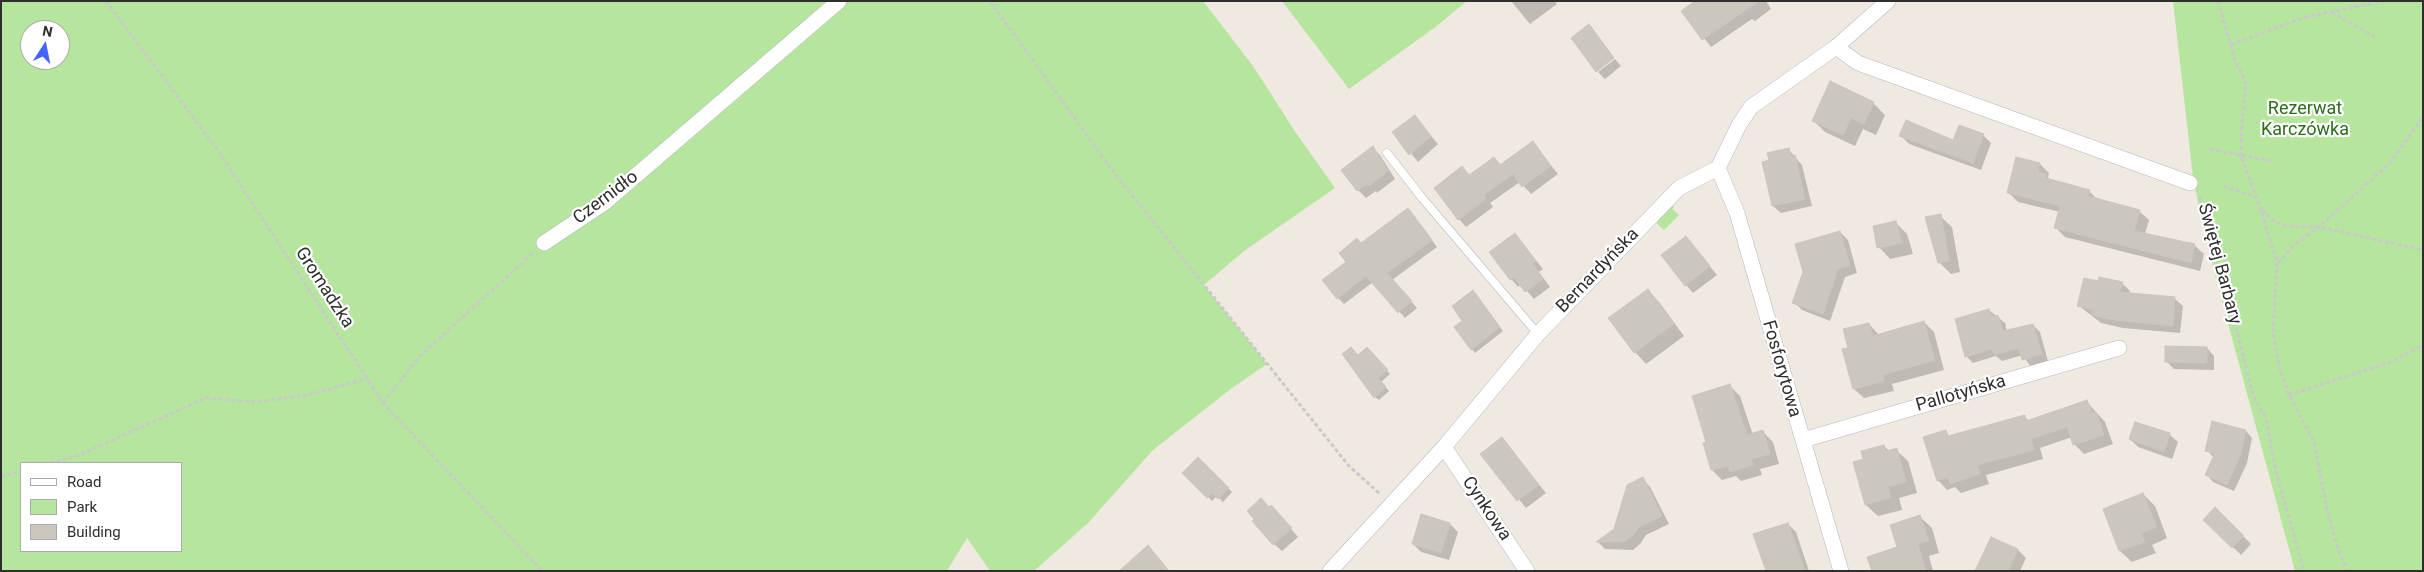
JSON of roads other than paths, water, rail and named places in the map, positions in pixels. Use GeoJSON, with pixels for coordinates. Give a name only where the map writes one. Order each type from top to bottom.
{"type":"FeatureCollection","features":[{"type":"Feature","properties":{"kind":"street","name":"Czernidło"},"geometry":{"type":"LineString","coordinates":[[544,243],[604,203],[839,1]]}},
{"type":"Feature","properties":{"kind":"street"},"geometry":{"type":"LineString","coordinates":[[1718,168],[1738,124],[1751,108],[1836,47],[1888,1]]}},
{"type":"Feature","properties":{"kind":"street","name":"Świętej Barbary"},"geometry":{"type":"LineString","coordinates":[[1836,47],[1858,63],[2190,183]]}},
{"type":"Feature","properties":{"kind":"street","name":"Bernardyńska"},"geometry":{"type":"LineString","coordinates":[[1330,571],[1444,447],[1538,334],[1678,188],[1718,168]]}},
{"type":"Feature","properties":{"kind":"street","name":"Fosforytowa"},"geometry":{"type":"LineString","coordinates":[[1718,168],[1737,213],[1841,571]]}},
{"type":"Feature","properties":{"kind":"street","name":"Pallotyńska"},"geometry":{"type":"LineString","coordinates":[[1803,440],[2119,348]]}},
{"type":"Feature","properties":{"kind":"street","name":"Cynkowa"},"geometry":{"type":"LineString","coordinates":[[1444,447],[1527,571]]}},
{"type":"Feature","properties":{"kind":"lane"},"geometry":{"type":"LineString","coordinates":[[1387,153],[1423,199],[1538,334]]}},
{"type":"Feature","properties":{"kind":"park label","name":"Rezerwat Karczówka"},"geometry":{"type":"Point","coordinates":[2305,119]}}]}
